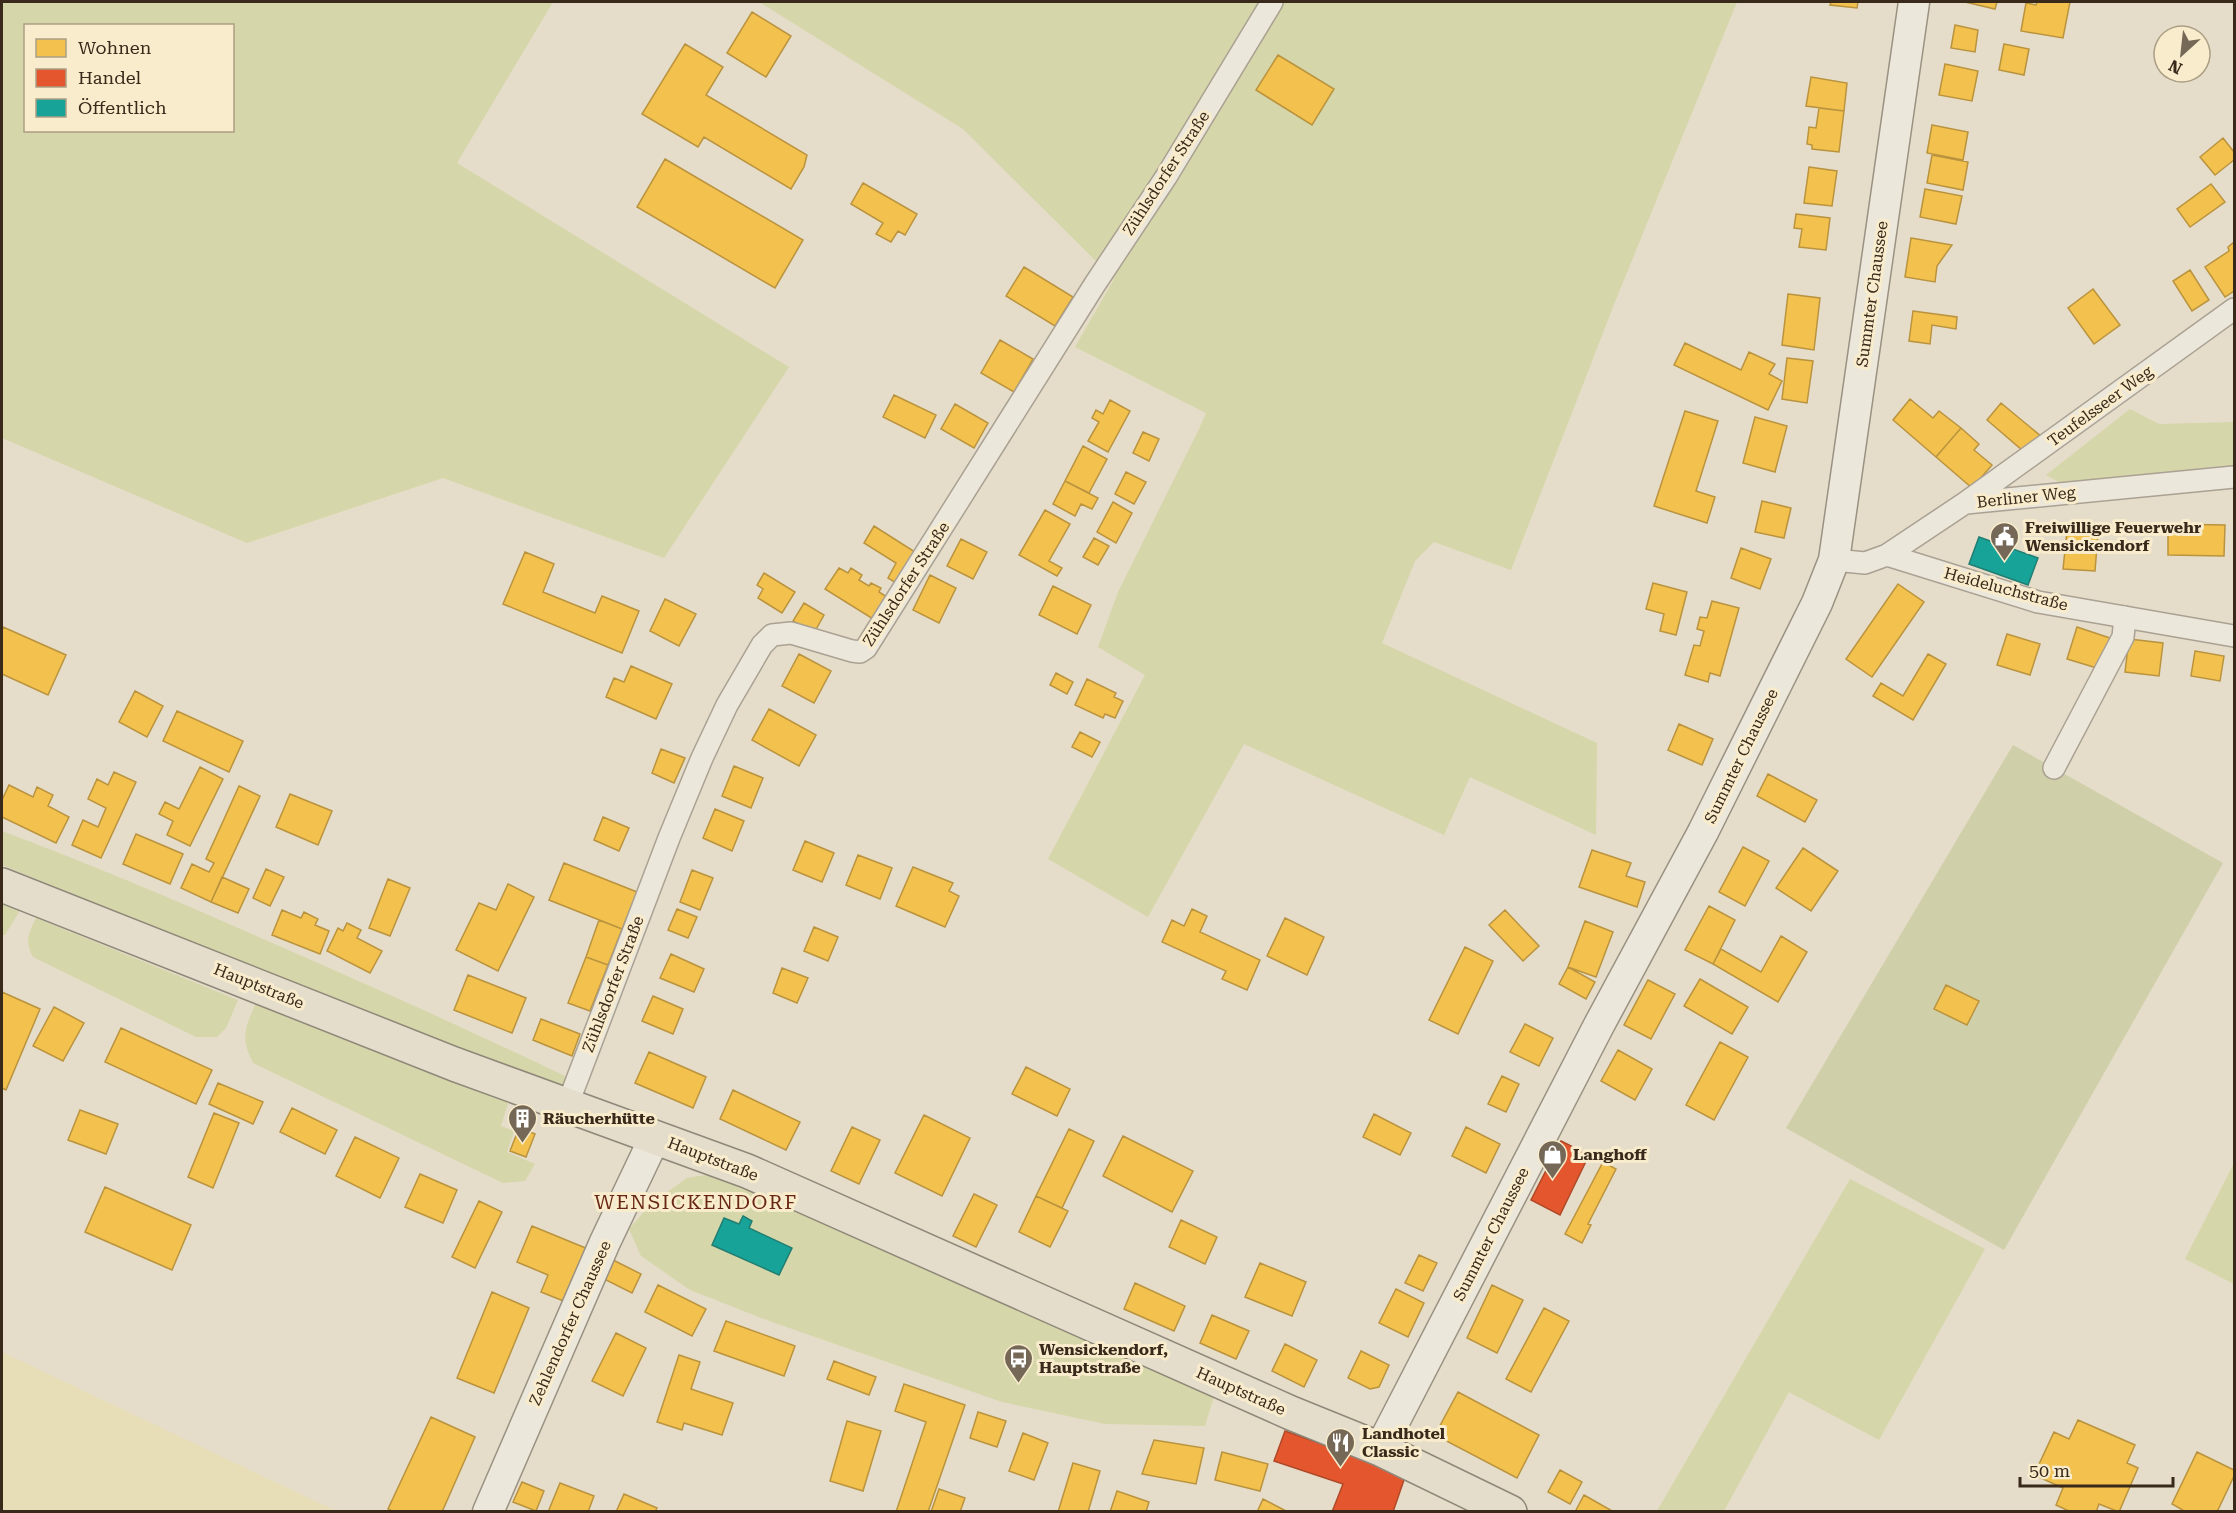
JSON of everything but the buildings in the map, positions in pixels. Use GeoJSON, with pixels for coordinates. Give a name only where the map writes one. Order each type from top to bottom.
{"type":"FeatureCollection","features":[{"type":"Feature","properties":{"kind":"main road","name":"Summter Chaussee"},"geometry":{"type":"LineString","coordinates":[[1380,1449],[1594,1035],[1703,832],[1817,603],[1834,560],[1914,2]]}},
{"type":"Feature","properties":{"kind":"main road","name":"Hauptstraße"},"geometry":{"type":"LineString","coordinates":[[2,885],[454,1064],[747,1171],[1291,1413],[1380,1449],[1510,1512]]}},
{"type":"Feature","properties":{"kind":"main road","name":"Zehlendorfer Chaussee"},"geometry":{"type":"LineString","coordinates":[[488,1512],[604,1245],[655,1137]]}},
{"type":"Feature","properties":{"kind":"street","name":"Zühlsdorfer Straße"},"geometry":{"type":"LineString","coordinates":[[567,1106],[669,838],[702,758],[727,705],[762,645],[772,636],[791,633],[852,651],[860,652],[866,648],[1095,284],[1166,177],[1272,2]]}},
{"type":"Feature","properties":{"kind":"street","name":"Teufelsseer Weg"},"geometry":{"type":"LineString","coordinates":[[1965,503],[2235,309]]}},
{"type":"Feature","properties":{"kind":"street","name":"Berliner Weg"},"geometry":{"type":"LineString","coordinates":[[1834,560],[1865,563],[1887,555],[1965,503],[2235,477]]}},
{"type":"Feature","properties":{"kind":"street","name":"Heideluchstraße"},"geometry":{"type":"LineString","coordinates":[[1887,555],[2038,602],[2235,636]]}},
{"type":"Feature","properties":{"kind":"street"},"geometry":{"type":"LineString","coordinates":[[2054,768],[2123,637],[2126,617]]}},
{"type":"Feature","properties":{"kind":"shaded area"},"geometry":{"type":"Polygon","coordinates":[[[2,1352],[336,1511],[2,1511],[2,1352]]]}},
{"type":"Feature","properties":{"kind":"green space"},"geometry":{"type":"Polygon","coordinates":[[[2,2],[553,2],[457,163],[789,367],[664,558],[443,478],[247,543],[2,438],[2,2]]]}},
{"type":"Feature","properties":{"kind":"green space"},"geometry":{"type":"Polygon","coordinates":[[[759,2],[1737,2],[1615,302],[1511,570],[1434,542],[1415,561],[1382,643],[1597,743],[1596,835],[1470,777],[1444,835],[1244,744],[1148,917],[1048,859],[1145,675],[1098,647],[1118,592],[1206,413],[1075,347],[1114,279],[963,129],[759,2]]]}},
{"type":"Feature","properties":{"kind":"green space"},"geometry":{"type":"Polygon","coordinates":[[[2130,409],[2159,424],[2234,422],[2234,468],[2071,489],[2046,475],[2130,409]]]}},
{"type":"Feature","properties":{"kind":"green space"},"geometry":{"type":"Polygon","coordinates":[[[2013,745],[2223,863],[2004,1250],[1786,1128],[2013,745]]]}},
{"type":"Feature","properties":{"kind":"green space"},"geometry":{"type":"Polygon","coordinates":[[[2,831],[222,921],[575,1081],[567,1088],[529,1082],[2,865],[2,831]]]}},
{"type":"Feature","properties":{"kind":"green space"},"geometry":{"type":"Polygon","coordinates":[[[2,898],[22,907],[5,935],[2,935],[2,898]]]}},
{"type":"Feature","properties":{"kind":"green space"},"geometry":{"type":"Polygon","coordinates":[[[36,918],[238,1000],[226,1028],[217,1037],[196,1037],[33,957],[28,942],[36,918]]]}},
{"type":"Feature","properties":{"kind":"green space"},"geometry":{"type":"Polygon","coordinates":[[[257,1000],[509,1100],[501,1126],[514,1131],[507,1152],[535,1164],[525,1181],[503,1183],[253,1063],[245,1038],[257,1000]]]}},
{"type":"Feature","properties":{"kind":"green space"},"geometry":{"type":"Polygon","coordinates":[[[2234,1163],[2234,1284],[2185,1259],[2234,1163]]]}},
{"type":"Feature","properties":{"kind":"green space"},"geometry":{"type":"Polygon","coordinates":[[[718,1173],[1215,1393],[1205,1426],[1105,1424],[1002,1402],[772,1322],[690,1290],[641,1256],[629,1229],[651,1204],[687,1178],[718,1173]]]}},
{"type":"Feature","properties":{"kind":"green space"},"geometry":{"type":"Polygon","coordinates":[[[1850,1179],[1985,1249],[1879,1440],[1789,1392],[1724,1511],[1657,1511],[1850,1179]]]}},
{"type":"Feature","properties":{"kind":"place","name":"Freiwillige Feuerwehr Wensickendorf"},"geometry":{"type":"Point","coordinates":[2004,562]}},
{"type":"Feature","properties":{"kind":"place","name":"Räucherhütte"},"geometry":{"type":"Point","coordinates":[522,1144]}},
{"type":"Feature","properties":{"kind":"place","name":"Langhoff"},"geometry":{"type":"Point","coordinates":[1552,1180]}},
{"type":"Feature","properties":{"kind":"place","name":"Wensickendorf, Hauptstraße"},"geometry":{"type":"Point","coordinates":[1018,1384]}},
{"type":"Feature","properties":{"kind":"place","name":"Landhotel Classic"},"geometry":{"type":"Point","coordinates":[1341,1468]}},
{"type":"Feature","properties":{"kind":"district","name":"WENSICKENDORF"},"geometry":{"type":"Point","coordinates":[696,1202]}}]}
